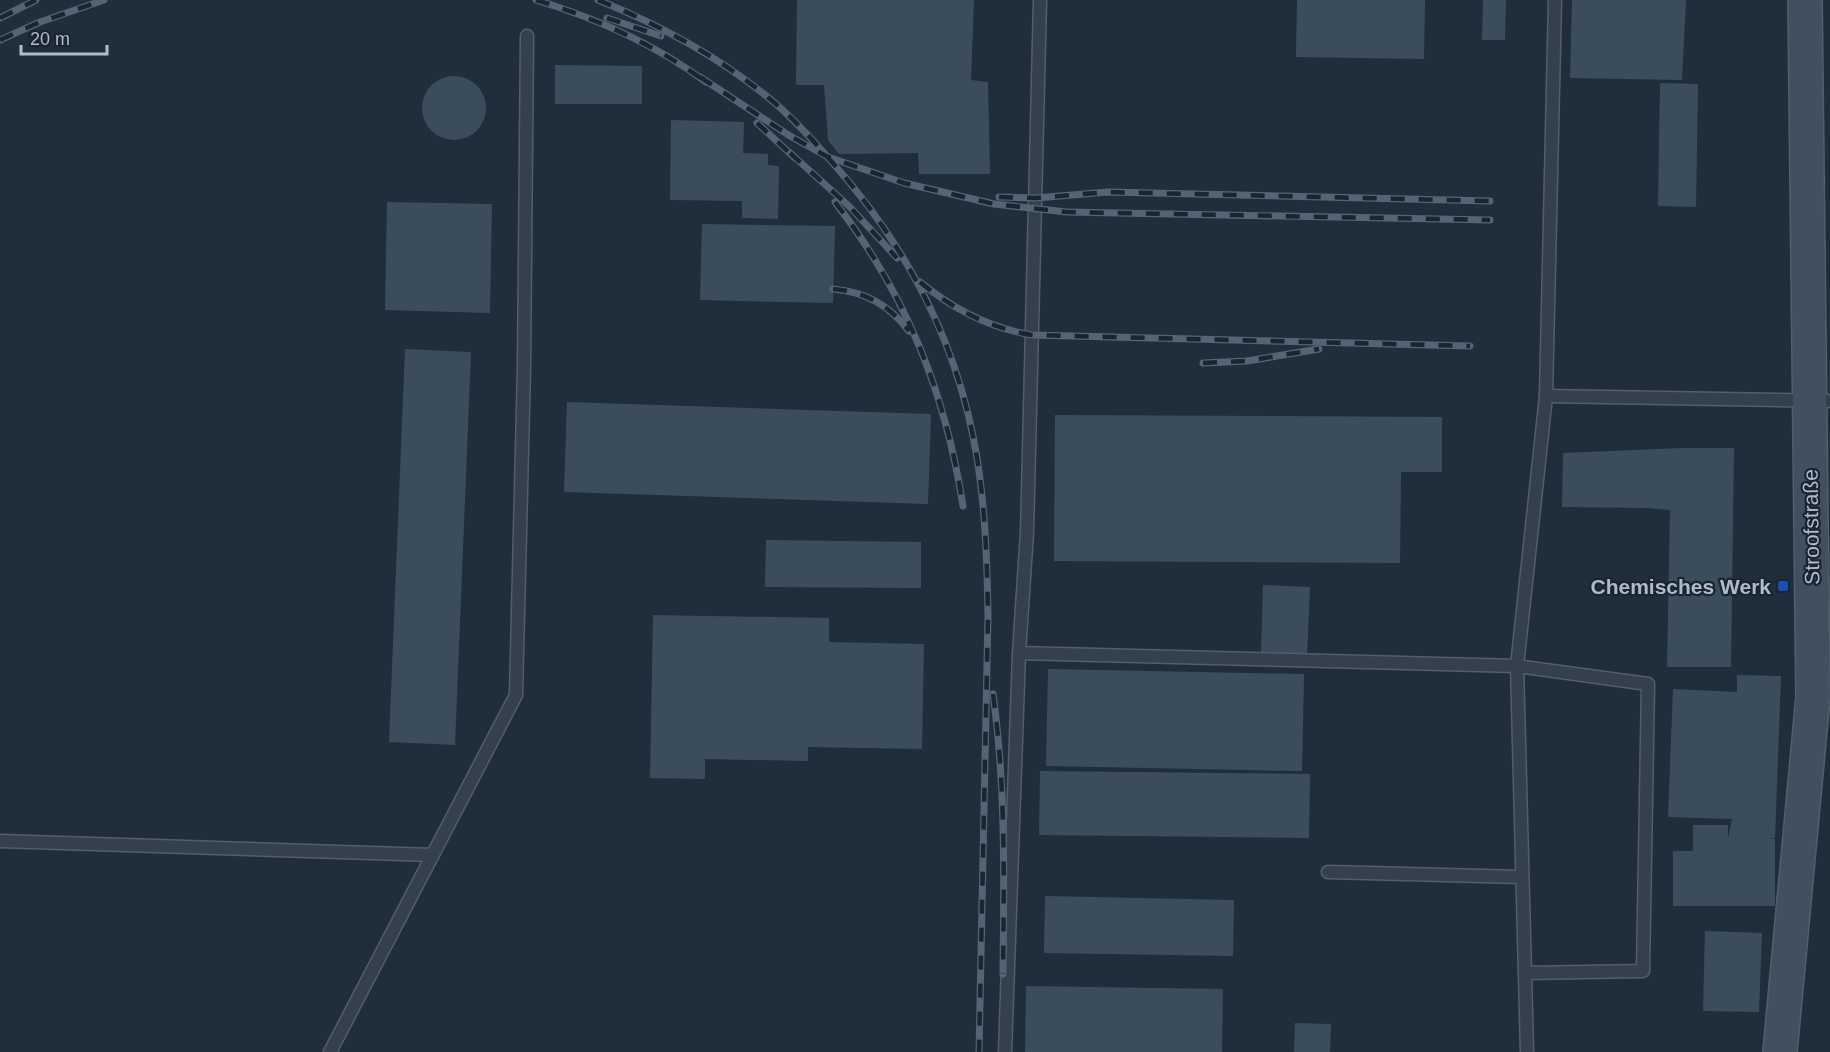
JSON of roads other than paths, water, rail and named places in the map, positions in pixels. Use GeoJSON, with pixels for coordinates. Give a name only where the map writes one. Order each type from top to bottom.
{"type":"FeatureCollection","features":[{"type":"Feature","properties":{"kind":"street","name":"Stroofstraße"},"geometry":{"type":"LineString","coordinates":[[1780,1052],[1813,697],[1820,401],[1805,0]]}},
{"type":"Feature","properties":{"kind":"lane"},"geometry":{"type":"LineString","coordinates":[[1005,1052],[1019,653],[1027,532],[1040,0]]}},
{"type":"Feature","properties":{"kind":"lane"},"geometry":{"type":"LineString","coordinates":[[1527,1052],[1518,666],[1546,396],[1555,0]]}},
{"type":"Feature","properties":{"kind":"lane"},"geometry":{"type":"LineString","coordinates":[[330,1052],[516,696],[524,367],[527,36]]}},
{"type":"Feature","properties":{"kind":"lane"},"geometry":{"type":"LineString","coordinates":[[1546,396],[1820,401]]}},
{"type":"Feature","properties":{"kind":"lane"},"geometry":{"type":"LineString","coordinates":[[1019,653],[1518,666],[1648,684],[1643,971],[1525,973]]}},
{"type":"Feature","properties":{"kind":"lane"},"geometry":{"type":"LineString","coordinates":[[0,841],[433,855]]}},
{"type":"Feature","properties":{"kind":"lane"},"geometry":{"type":"LineString","coordinates":[[1328,872],[1522,877]]}},
{"type":"Feature","properties":{"kind":"railway"},"geometry":{"type":"LineString","coordinates":[[0,18],[36,0]]}},
{"type":"Feature","properties":{"kind":"railway"},"geometry":{"type":"LineString","coordinates":[[0,40],[40,22],[104,0]]}},
{"type":"Feature","properties":{"kind":"railway"},"geometry":{"type":"LineString","coordinates":[[536,0],[580,15],[624,34],[667,56],[706,82]]}},
{"type":"Feature","properties":{"kind":"railway"},"geometry":{"type":"LineString","coordinates":[[598,0],[644,20],[710,56],[770,99],[802,129],[880,222],[920,289],[952,360],[964,398],[977,458],[983,503],[987,571],[979,1052]]}},
{"type":"Feature","properties":{"kind":"railway"},"geometry":{"type":"LineString","coordinates":[[607,18],[661,36]]}},
{"type":"Feature","properties":{"kind":"railway"},"geometry":{"type":"LineString","coordinates":[[700,77],[790,136],[828,157],[904,183],[994,204],[1067,212],[1490,220]]}},
{"type":"Feature","properties":{"kind":"railway"},"geometry":{"type":"LineString","coordinates":[[757,123],[795,158]]}},
{"type":"Feature","properties":{"kind":"railway"},"geometry":{"type":"LineString","coordinates":[[790,153],[850,207],[897,258]]}},
{"type":"Feature","properties":{"kind":"railway"},"geometry":{"type":"LineString","coordinates":[[999,197],[1036,198],[1108,192],[1490,201]]}},
{"type":"Feature","properties":{"kind":"railway"},"geometry":{"type":"LineString","coordinates":[[835,202],[882,272],[919,345],[945,423],[963,506]]}},
{"type":"Feature","properties":{"kind":"railway"},"geometry":{"type":"LineString","coordinates":[[920,282],[945,301],[972,316],[1001,328],[1032,335],[1470,346]]}},
{"type":"Feature","properties":{"kind":"railway"},"geometry":{"type":"LineString","coordinates":[[833,289],[856,293],[876,301],[893,314],[909,331]]}},
{"type":"Feature","properties":{"kind":"railway"},"geometry":{"type":"LineString","coordinates":[[1203,363],[1247,361],[1319,349]]}},
{"type":"Feature","properties":{"kind":"railway"},"geometry":{"type":"LineString","coordinates":[[993,694],[1002,799],[1003,974]]}},
{"type":"Feature","properties":{"kind":"place","name":"Chemisches Werk"},"geometry":{"type":"Point","coordinates":[1783,586]}}]}
